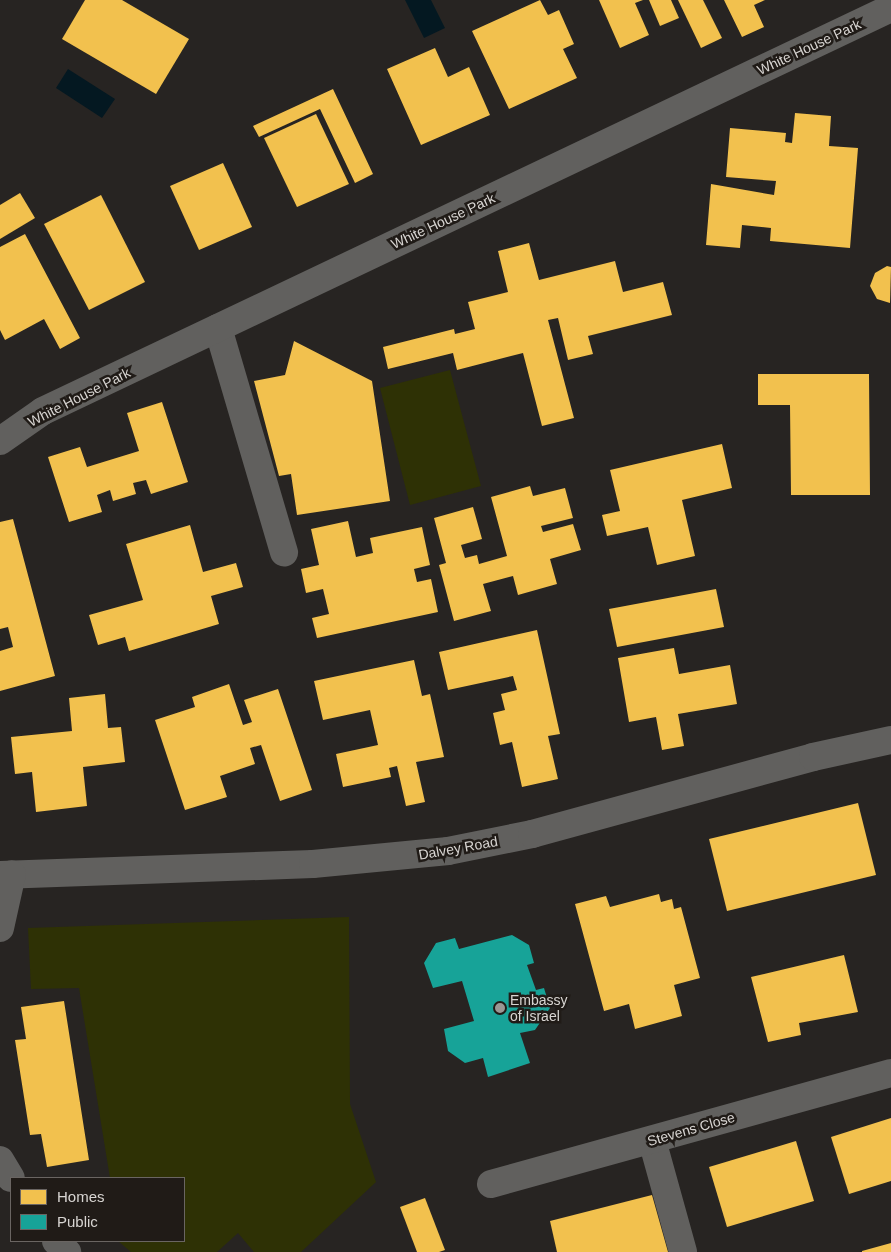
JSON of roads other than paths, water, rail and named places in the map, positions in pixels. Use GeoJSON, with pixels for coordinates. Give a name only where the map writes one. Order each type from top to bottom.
{"type":"FeatureCollection","features":[{"type":"Feature","properties":{"kind":"street","name":"White House Park"},"geometry":{"type":"LineString","coordinates":[[0,441],[43,411],[891,8]]}},
{"type":"Feature","properties":{"kind":"street"},"geometry":{"type":"LineString","coordinates":[[218,328],[284,552]]}},
{"type":"Feature","properties":{"kind":"street","name":"Dalvey Road"},"geometry":{"type":"LineString","coordinates":[[0,928],[6,874],[322,863],[448,851],[532,834],[813,757],[891,740]]}},
{"type":"Feature","properties":{"kind":"street","name":"Stevens Close"},"geometry":{"type":"LineString","coordinates":[[491,1184],[891,1073]]}},
{"type":"Feature","properties":{"kind":"street"},"geometry":{"type":"LineString","coordinates":[[652,1140],[683,1252]]}},
{"type":"Feature","properties":{"kind":"street"},"geometry":{"type":"LineString","coordinates":[[0,1160],[11,1177]]}},
{"type":"Feature","properties":{"kind":"street"},"geometry":{"type":"LineString","coordinates":[[57,1242],[67,1252]]}},
{"type":"Feature","properties":{"kind":"water"},"geometry":{"type":"Polygon","coordinates":[[[405,0],[431,0],[445,28],[424,38],[405,0]]]}},
{"type":"Feature","properties":{"kind":"water"},"geometry":{"type":"Polygon","coordinates":[[[68,69],[115,99],[102,118],[56,88],[68,69]]]}},
{"type":"Feature","properties":{"kind":"place","name":"Embassy of Israel"},"geometry":{"type":"Point","coordinates":[500,1008]}}]}
